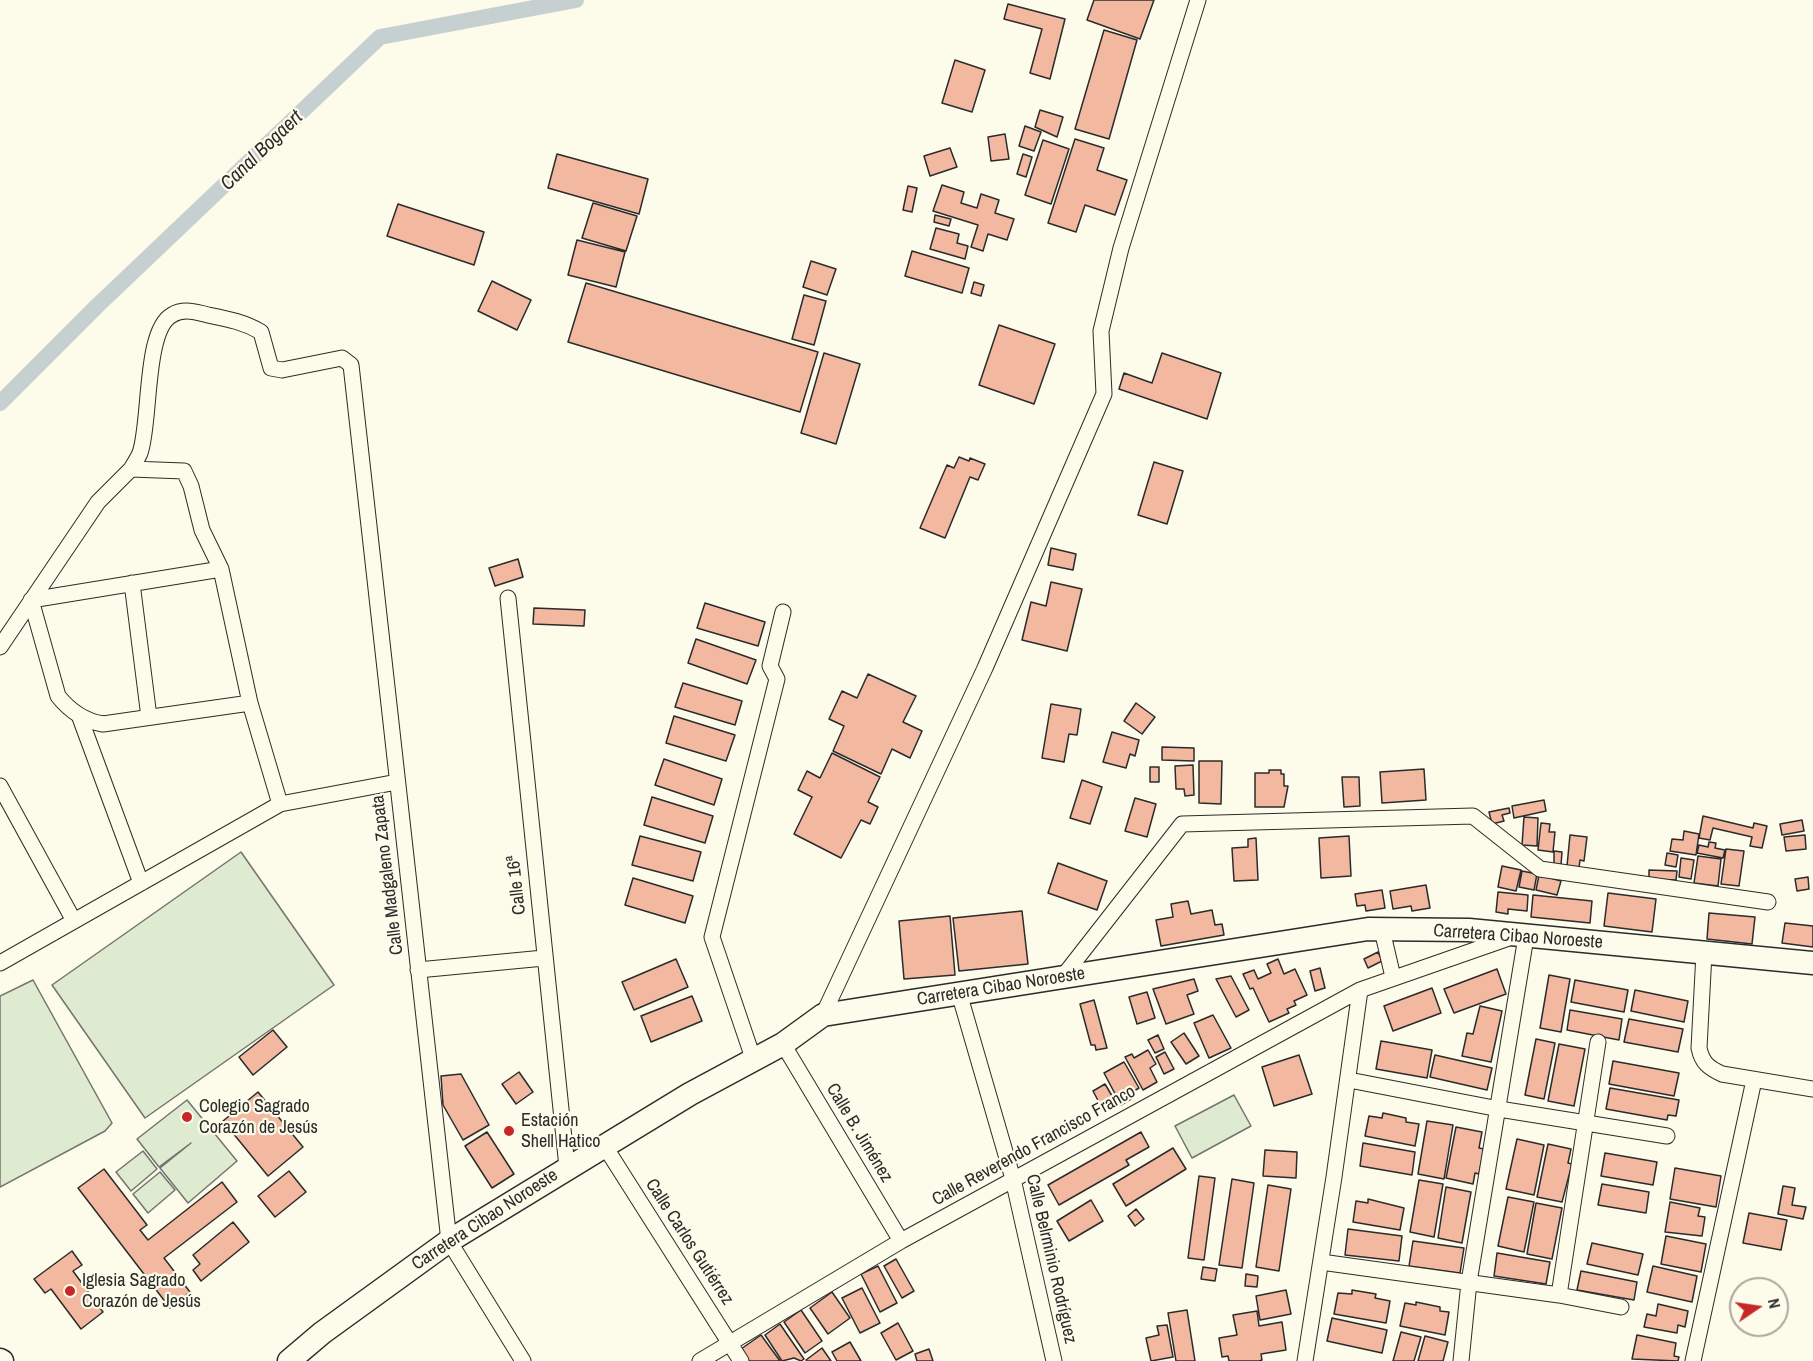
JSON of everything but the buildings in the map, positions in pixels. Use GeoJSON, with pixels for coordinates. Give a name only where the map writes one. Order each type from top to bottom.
{"type":"FeatureCollection","features":[{"type":"Feature","properties":{"kind":"main road","name":"Carretera Cibao Noroeste"},"geometry":{"type":"LineString","coordinates":[[289,1361],[322,1333],[449,1241],[604,1145],[753,1058],[783,1044],[823,1015],[1368,929],[1469,930],[1813,963]]}},
{"type":"Feature","properties":{"kind":"street"},"geometry":{"type":"LineString","coordinates":[[823,1015],[985,668],[1104,394],[1101,331],[1121,248],[1198,0]]}},
{"type":"Feature","properties":{"kind":"street","name":"Calle Madgaleno Zapata"},"geometry":{"type":"LineString","coordinates":[[131,469],[140,453],[144,432],[154,346],[166,320],[171,315],[191,311],[243,322],[261,332],[271,368],[282,370],[342,358],[351,365],[449,1241],[523,1361]]}},
{"type":"Feature","properties":{"kind":"street"},"geometry":{"type":"LineString","coordinates":[[0,647],[98,502],[131,469],[184,471],[191,486],[202,530],[221,569],[250,703],[280,804]]}},
{"type":"Feature","properties":{"kind":"street"},"geometry":{"type":"LineString","coordinates":[[32,600],[221,569]]}},
{"type":"Feature","properties":{"kind":"street"},"geometry":{"type":"LineString","coordinates":[[132,583],[149,717]]}},
{"type":"Feature","properties":{"kind":"street","name":"Calle 16ª"},"geometry":{"type":"LineString","coordinates":[[508,598],[567,1167]]}},
{"type":"Feature","properties":{"kind":"street"},"geometry":{"type":"LineString","coordinates":[[32,600],[58,696],[68,708],[90,722],[103,724],[250,703]]}},
{"type":"Feature","properties":{"kind":"street"},"geometry":{"type":"LineString","coordinates":[[753,1058],[712,938],[777,679],[770,666],[783,612]]}},
{"type":"Feature","properties":{"kind":"street"},"geometry":{"type":"LineString","coordinates":[[79,715],[141,883]]}},
{"type":"Feature","properties":{"kind":"street"},"geometry":{"type":"LineString","coordinates":[[0,963],[280,804],[397,782]]}},
{"type":"Feature","properties":{"kind":"street"},"geometry":{"type":"LineString","coordinates":[[0,786],[74,921]]}},
{"type":"Feature","properties":{"kind":"street"},"geometry":{"type":"LineString","coordinates":[[1061,979],[1182,824],[1473,816],[1540,869],[1768,902]]}},
{"type":"Feature","properties":{"kind":"street"},"geometry":{"type":"LineString","coordinates":[[1382,930],[1393,976]]}},
{"type":"Feature","properties":{"kind":"street"},"geometry":{"type":"LineString","coordinates":[[1461,1361],[1469,1282],[1499,1109],[1521,936]]}},
{"type":"Feature","properties":{"kind":"street","name":"Calle Reverendo Francisco Franco"},"geometry":{"type":"LineString","coordinates":[[700,1361],[901,1241],[1360,990],[1393,976],[1521,936]]}},
{"type":"Feature","properties":{"kind":"street"},"geometry":{"type":"LineString","coordinates":[[1704,953],[1699,1048],[1702,1060],[1710,1069],[1722,1074],[1813,1089]]}},
{"type":"Feature","properties":{"kind":"street"},"geometry":{"type":"LineString","coordinates":[[418,970],[544,958]]}},
{"type":"Feature","properties":{"kind":"street"},"geometry":{"type":"LineString","coordinates":[[1305,1361],[1349,1080],[1360,990]]}},
{"type":"Feature","properties":{"kind":"street","name":"Calle Belrminio Rodríguez"},"geometry":{"type":"LineString","coordinates":[[960,993],[1013,1179],[1054,1361]]}},
{"type":"Feature","properties":{"kind":"street"},"geometry":{"type":"LineString","coordinates":[[1558,1295],[1587,1124],[1598,1042]]}},
{"type":"Feature","properties":{"kind":"street","name":"Calle B. Jiménez"},"geometry":{"type":"LineString","coordinates":[[783,1044],[901,1241]]}},
{"type":"Feature","properties":{"kind":"street"},"geometry":{"type":"LineString","coordinates":[[1349,1080],[1499,1109],[1667,1136]]}},
{"type":"Feature","properties":{"kind":"street"},"geometry":{"type":"LineString","coordinates":[[1693,1361],[1754,1080]]}},
{"type":"Feature","properties":{"kind":"street","name":"Calle Carlos Gutiérrez"},"geometry":{"type":"LineString","coordinates":[[604,1145],[741,1361]]}},
{"type":"Feature","properties":{"kind":"street"},"geometry":{"type":"LineString","coordinates":[[1321,1262],[1558,1295],[1621,1307]]}},
{"type":"Feature","properties":{"kind":"green space"},"geometry":{"type":"Polygon","coordinates":[[[241,852],[334,985],[145,1118],[52,985],[241,852]]]}},
{"type":"Feature","properties":{"kind":"green space"},"geometry":{"type":"Polygon","coordinates":[[[33,980],[112,1123],[105,1131],[0,1187],[0,996],[33,980]]]}},
{"type":"Feature","properties":{"kind":"green space"},"geometry":{"type":"Polygon","coordinates":[[[1234,1095],[1251,1126],[1192,1158],[1175,1126],[1234,1095]]]}},
{"type":"Feature","properties":{"kind":"green space"},"geometry":{"type":"Polygon","coordinates":[[[187,1100],[237,1161],[188,1203],[160,1168],[191,1143],[159,1167],[137,1139],[187,1100]]]}},
{"type":"Feature","properties":{"kind":"green space"},"geometry":{"type":"Polygon","coordinates":[[[143,1151],[157,1169],[131,1191],[116,1172],[143,1151]]]}},
{"type":"Feature","properties":{"kind":"green space"},"geometry":{"type":"Polygon","coordinates":[[[160,1172],[175,1190],[148,1213],[133,1194],[160,1172]]]}},
{"type":"Feature","properties":{"kind":"waterway","name":"Canal Bogaert"},"geometry":{"type":"LineString","coordinates":[[0,403],[97,306],[380,37],[576,0]]}},
{"type":"Feature","properties":{"kind":"place","name":"Colegio Sagrado Corazón de Jesús"},"geometry":{"type":"Point","coordinates":[187,1117]}},
{"type":"Feature","properties":{"kind":"place","name":"Estación Shell Hatico"},"geometry":{"type":"Point","coordinates":[509,1131]}},
{"type":"Feature","properties":{"kind":"place","name":"Iglesia Sagrado Corazón de Jesús"},"geometry":{"type":"Point","coordinates":[70,1291]}}]}
